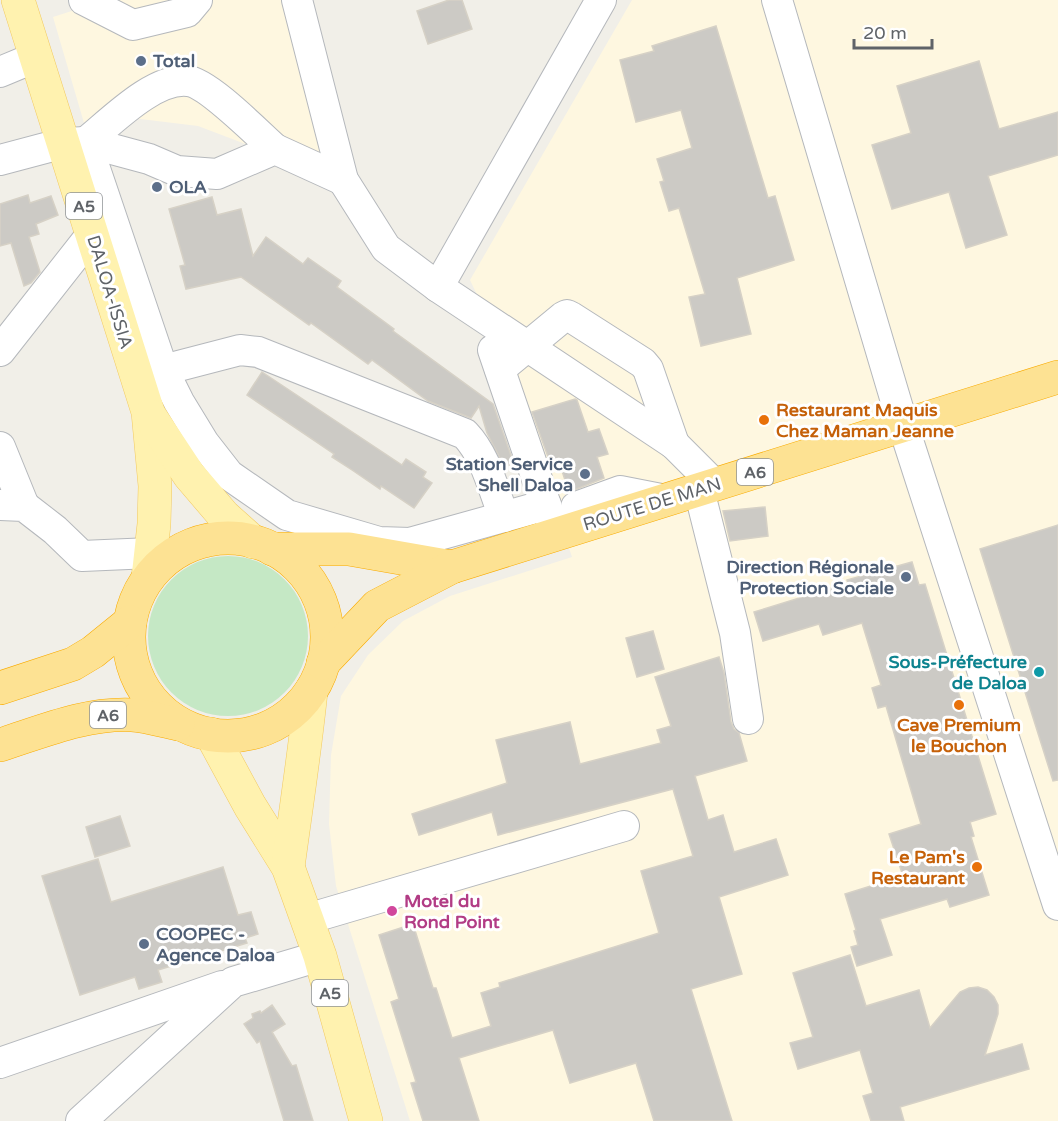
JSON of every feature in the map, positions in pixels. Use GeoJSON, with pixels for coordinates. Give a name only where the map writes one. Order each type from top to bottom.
{"type":"FeatureCollection","features":[{"type":"Feature","properties":{"kind":"highway","name":"ROUTE DE MAN"},"geometry":{"type":"LineString","coordinates":[[452,567],[560,522],[666,500],[1058,377]]}},
{"type":"Feature","properties":{"kind":"highway"},"geometry":{"type":"LineString","coordinates":[[230,539],[262,545],[289,559],[303,572],[322,606],[327,644],[317,677],[298,706],[284,719],[266,728],[246,734],[226,736],[196,730],[164,713],[150,699],[138,681],[128,642],[136,599],[150,566],[165,562],[184,549],[206,541],[230,539]]}},
{"type":"Feature","properties":{"kind":"highway","name":"A6"},"geometry":{"type":"LineString","coordinates":[[262,545],[349,549],[452,567]]}},
{"type":"Feature","properties":{"kind":"highway","name":"A6"},"geometry":{"type":"LineString","coordinates":[[317,677],[377,606],[452,567]]}},
{"type":"Feature","properties":{"kind":"highway"},"geometry":{"type":"LineString","coordinates":[[0,688],[73,664],[93,652],[130,622]]}},
{"type":"Feature","properties":{"kind":"highway","name":"A6"},"geometry":{"type":"LineString","coordinates":[[0,745],[74,720],[106,715],[134,715],[196,730]]}},
{"type":"Feature","properties":{"kind":"main road","name":"DALOA-ISSIA"},"geometry":{"type":"LineString","coordinates":[[16,3],[36,57],[75,142],[92,234],[148,412]]}},
{"type":"Feature","properties":{"kind":"main road","name":"A5"},"geometry":{"type":"LineString","coordinates":[[148,412],[189,475],[224,516],[262,545]]}},
{"type":"Feature","properties":{"kind":"main road","name":"A5"},"geometry":{"type":"LineString","coordinates":[[148,412],[155,486],[150,566]]}},
{"type":"Feature","properties":{"kind":"main road","name":"A5"},"geometry":{"type":"LineString","coordinates":[[288,867],[298,789],[317,677]]}},
{"type":"Feature","properties":{"kind":"main road","name":"A5"},"geometry":{"type":"LineString","coordinates":[[196,730],[250,806],[288,867],[320,956],[366,1121]]}},
{"type":"Feature","properties":{"kind":"street"},"geometry":{"type":"LineString","coordinates":[[84,0],[133,25],[187,12],[197,0]]}},
{"type":"Feature","properties":{"kind":"street"},"geometry":{"type":"LineString","coordinates":[[297,0],[343,180],[386,248],[481,316],[674,444]]}},
{"type":"Feature","properties":{"kind":"street"},"geometry":{"type":"LineString","coordinates":[[438,286],[601,0]]}},
{"type":"Feature","properties":{"kind":"street"},"geometry":{"type":"LineString","coordinates":[[777,0],[903,425],[1058,905]]}},
{"type":"Feature","properties":{"kind":"street"},"geometry":{"type":"LineString","coordinates":[[0,72],[36,57]]}},
{"type":"Feature","properties":{"kind":"street"},"geometry":{"type":"LineString","coordinates":[[0,160],[75,142],[158,86],[188,81],[218,97],[275,149],[343,180]]}},
{"type":"Feature","properties":{"kind":"street"},"geometry":{"type":"LineString","coordinates":[[75,142],[149,159],[177,171],[218,174],[275,149]]}},
{"type":"Feature","properties":{"kind":"street"},"geometry":{"type":"LineString","coordinates":[[75,142],[163,370],[179,402],[204,442],[229,475],[287,515],[379,542],[410,543],[504,517],[560,522],[481,316]]}},
{"type":"Feature","properties":{"kind":"street"},"geometry":{"type":"LineString","coordinates":[[0,351],[92,234]]}},
{"type":"Feature","properties":{"kind":"street"},"geometry":{"type":"LineString","coordinates":[[500,369],[567,315],[643,363],[649,372],[674,444],[707,487],[735,633],[748,718]]}},
{"type":"Feature","properties":{"kind":"street"},"geometry":{"type":"LineString","coordinates":[[163,370],[240,350],[258,352],[465,434],[475,444],[481,456],[504,517]]}},
{"type":"Feature","properties":{"kind":"street"},"geometry":{"type":"LineString","coordinates":[[0,447],[12,505],[55,530],[82,556],[150,566]]}},
{"type":"Feature","properties":{"kind":"street"},"geometry":{"type":"LineString","coordinates":[[307,919],[624,826]]}},
{"type":"Feature","properties":{"kind":"street"},"geometry":{"type":"LineString","coordinates":[[0,1063],[233,982],[320,956]]}},
{"type":"Feature","properties":{"kind":"street"},"geometry":{"type":"LineString","coordinates":[[81,1121],[233,982]]}},
{"type":"Feature","properties":{"kind":"shaded area"},"geometry":{"type":"Polygon","coordinates":[[[106,0],[284,0],[335,178],[198,126],[124,117],[84,123],[53,17],[106,0]]]}},
{"type":"Feature","properties":{"kind":"shaded area"},"geometry":{"type":"Polygon","coordinates":[[[632,0],[1058,0],[1058,1121],[410,1121],[336,886],[329,824],[331,755],[341,696],[368,655],[403,621],[450,596],[572,557],[502,347],[470,280],[632,0]]]}},
{"type":"Feature","properties":{"kind":"green space"},"geometry":{"type":"Polygon","coordinates":[[[228,556],[258,562],[284,580],[302,606],[308,636],[302,666],[284,692],[258,710],[228,716],[198,710],[172,692],[154,666],[148,636],[154,606],[172,580],[198,562],[228,556]]]}},
{"type":"Feature","properties":{"kind":"building"},"geometry":{"type":"Polygon","coordinates":[[[449,0],[462,0],[472,29],[428,44],[417,11],[449,0]]]}},
{"type":"Feature","properties":{"kind":"building"},"geometry":{"type":"Polygon","coordinates":[[[716,26],[768,198],[775,196],[794,260],[737,278],[751,334],[701,346],[689,297],[705,294],[679,208],[669,211],[660,182],[664,181],[657,159],[692,148],[681,110],[636,122],[620,60],[654,51],[652,46],[716,26]]]}},
{"type":"Feature","properties":{"kind":"building"},"geometry":{"type":"Polygon","coordinates":[[[979,61],[999,129],[1058,112],[1058,155],[988,176],[1007,235],[966,248],[949,192],[892,209],[872,145],[911,133],[897,86],[979,61]]]}},
{"type":"Feature","properties":{"kind":"building"},"geometry":{"type":"Polygon","coordinates":[[[28,195],[30,203],[51,196],[58,215],[36,224],[39,234],[29,237],[40,272],[31,283],[24,286],[11,243],[0,246],[0,204],[28,195]]]}},
{"type":"Feature","properties":{"kind":"building"},"geometry":{"type":"Polygon","coordinates":[[[212,197],[217,215],[241,209],[253,256],[266,237],[303,264],[308,258],[341,281],[337,287],[493,404],[514,464],[504,466],[487,433],[479,406],[471,418],[428,401],[372,360],[368,364],[241,277],[186,289],[180,266],[185,265],[169,209],[212,197]]]}},
{"type":"Feature","properties":{"kind":"building"},"geometry":{"type":"Polygon","coordinates":[[[262,372],[402,465],[406,459],[426,472],[423,477],[432,483],[414,508],[381,486],[380,489],[332,457],[334,454],[247,395],[262,372]]]}},
{"type":"Feature","properties":{"kind":"building"},"geometry":{"type":"Polygon","coordinates":[[[575,399],[588,432],[599,429],[608,454],[597,457],[604,478],[569,492],[561,468],[553,471],[532,412],[575,399]]]}},
{"type":"Feature","properties":{"kind":"building"},"geometry":{"type":"Polygon","coordinates":[[[765,507],[768,536],[730,541],[723,511],[765,507]]]}},
{"type":"Feature","properties":{"kind":"building","name":"Sous-Préfecture de Daloa"},"geometry":{"type":"Polygon","coordinates":[[[1058,525],[1058,780],[1053,781],[980,549],[1058,525]]]}},
{"type":"Feature","properties":{"kind":"building"},"geometry":{"type":"Polygon","coordinates":[[[912,562],[919,585],[925,584],[996,814],[970,822],[974,836],[971,837],[989,895],[950,907],[947,899],[880,919],[892,955],[857,966],[851,947],[858,945],[854,931],[856,930],[845,894],[903,876],[889,834],[921,824],[886,706],[878,708],[872,688],[881,685],[862,623],[823,635],[819,624],[763,641],[754,612],[848,583],[847,580],[912,562]]]}},
{"type":"Feature","properties":{"kind":"building"},"geometry":{"type":"Polygon","coordinates":[[[653,631],[664,669],[637,677],[626,638],[653,631]]]}},
{"type":"Feature","properties":{"kind":"building"},"geometry":{"type":"Polygon","coordinates":[[[719,657],[724,673],[731,722],[739,733],[747,761],[695,776],[708,820],[723,815],[734,852],[776,839],[788,875],[719,897],[742,974],[691,989],[732,1121],[654,1121],[636,1063],[570,1083],[553,1030],[459,1058],[479,1121],[423,1121],[411,1083],[416,1082],[391,1002],[399,999],[379,935],[413,924],[452,1038],[491,1026],[481,993],[500,987],[499,983],[659,933],[641,871],[693,856],[673,789],[498,835],[492,812],[419,835],[412,814],[507,783],[496,740],[570,722],[580,764],[661,743],[657,730],[671,726],[655,677],[719,657]]]}},
{"type":"Feature","properties":{"kind":"building"},"geometry":{"type":"Polygon","coordinates":[[[120,816],[130,846],[95,857],[86,827],[120,816]]]}},
{"type":"Feature","properties":{"kind":"building"},"geometry":{"type":"Polygon","coordinates":[[[98,859],[111,902],[223,867],[238,915],[251,912],[258,934],[245,938],[247,943],[158,970],[162,982],[139,989],[135,977],[80,995],[42,876],[98,859]]]}},
{"type":"Feature","properties":{"kind":"building"},"geometry":{"type":"Polygon","coordinates":[[[850,955],[866,1006],[919,990],[930,1028],[960,992],[978,987],[987,990],[998,1005],[998,1014],[985,1055],[1022,1044],[1029,1069],[900,1107],[904,1121],[871,1121],[863,1096],[873,1093],[860,1050],[798,1069],[790,1043],[813,1037],[793,973],[850,955]]]}},
{"type":"Feature","properties":{"kind":"building"},"geometry":{"type":"Polygon","coordinates":[[[272,1005],[285,1024],[272,1032],[292,1066],[296,1065],[313,1121],[284,1121],[260,1041],[257,1043],[244,1024],[253,1018],[252,1014],[260,1011],[261,1013],[272,1005]]]}},
{"type":"Feature","properties":{"kind":"place","name":"Total"},"geometry":{"type":"Point","coordinates":[141,61]}},
{"type":"Feature","properties":{"kind":"place","name":"OLA"},"geometry":{"type":"Point","coordinates":[157,187]}},
{"type":"Feature","properties":{"kind":"place","name":"Restaurant Maquis Chez Maman Jeanne"},"geometry":{"type":"Point","coordinates":[764,420]}},
{"type":"Feature","properties":{"kind":"place","name":"Station Service Shell Daloa"},"geometry":{"type":"Point","coordinates":[585,474]}},
{"type":"Feature","properties":{"kind":"place","name":"Direction Régionale Protection Sociale"},"geometry":{"type":"Point","coordinates":[906,577]}},
{"type":"Feature","properties":{"kind":"place","name":"Sous-Préfecture de Daloa"},"geometry":{"type":"Point","coordinates":[1039,672]}},
{"type":"Feature","properties":{"kind":"place","name":"Cave Premium le Bouchon"},"geometry":{"type":"Point","coordinates":[959,705]}},
{"type":"Feature","properties":{"kind":"place","name":"Le Pam's Restaurant"},"geometry":{"type":"Point","coordinates":[977,867]}},
{"type":"Feature","properties":{"kind":"place","name":"Motel du Rond Point"},"geometry":{"type":"Point","coordinates":[392,911]}},
{"type":"Feature","properties":{"kind":"place","name":"COOPEC - Agence Daloa"},"geometry":{"type":"Point","coordinates":[144,944]}}]}
